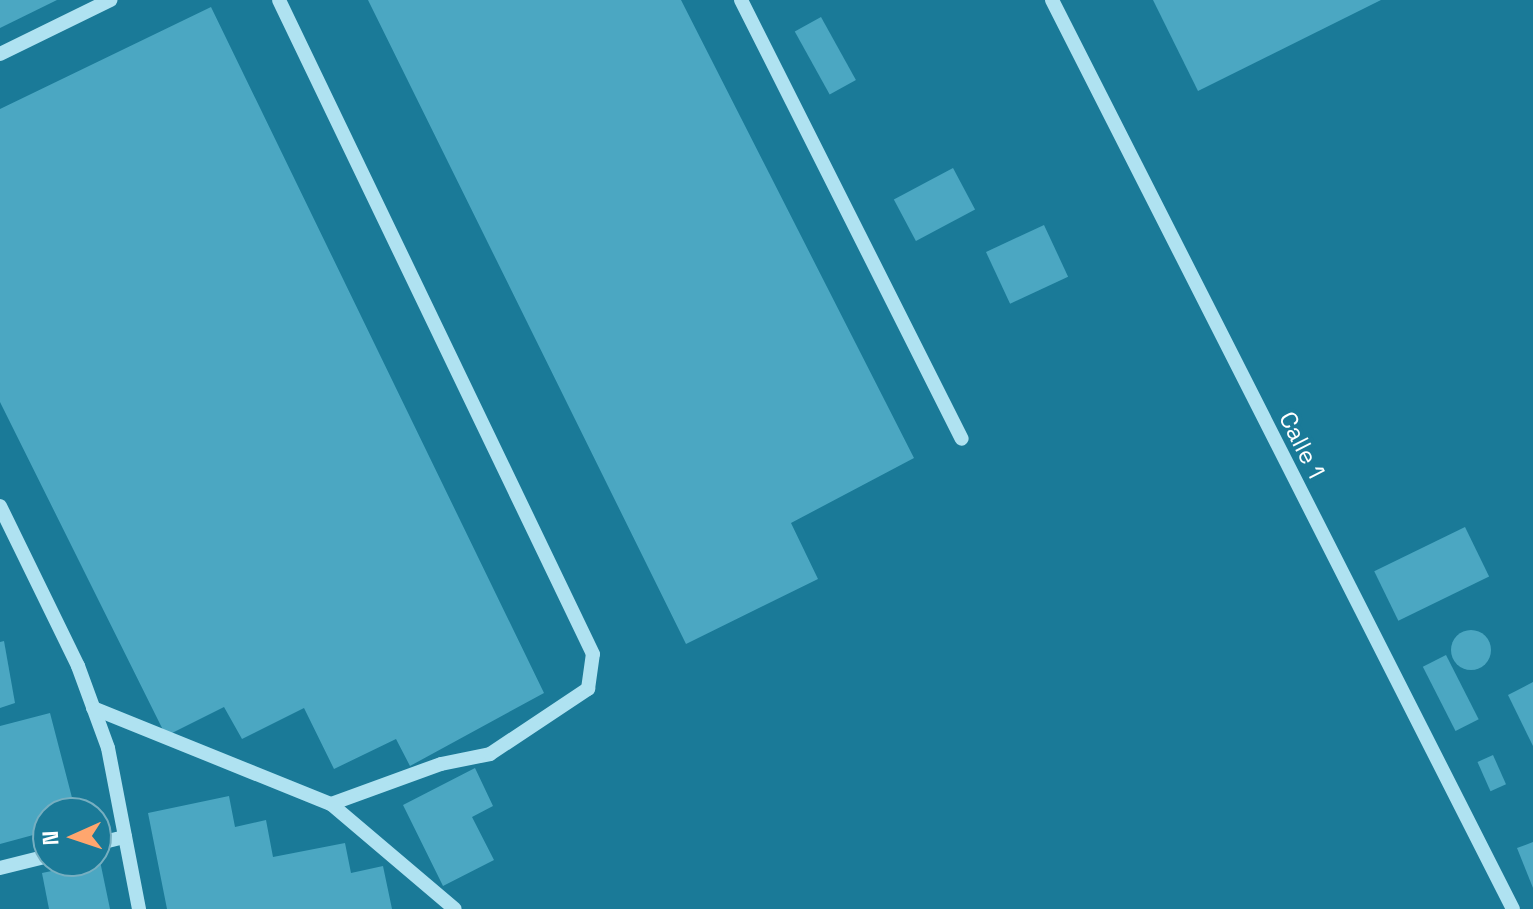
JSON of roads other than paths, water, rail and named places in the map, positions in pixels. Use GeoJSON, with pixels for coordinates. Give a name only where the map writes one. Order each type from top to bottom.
{"type":"FeatureCollection","features":[{"type":"Feature","properties":{"kind":"street"},"geometry":{"type":"LineString","coordinates":[[0,54],[110,0]]}},
{"type":"Feature","properties":{"kind":"street"},"geometry":{"type":"LineString","coordinates":[[279,0],[593,654],[588,689],[490,754],[441,764],[331,804]]}},
{"type":"Feature","properties":{"kind":"street"},"geometry":{"type":"LineString","coordinates":[[741,0],[962,439]]}},
{"type":"Feature","properties":{"kind":"street","name":"Calle 1"},"geometry":{"type":"LineString","coordinates":[[1052,0],[1513,909]]}},
{"type":"Feature","properties":{"kind":"street"},"geometry":{"type":"LineString","coordinates":[[0,506],[93,708],[125,837],[139,909]]}},
{"type":"Feature","properties":{"kind":"street"},"geometry":{"type":"LineString","coordinates":[[93,708],[331,804],[455,909]]}},
{"type":"Feature","properties":{"kind":"street"},"geometry":{"type":"LineString","coordinates":[[112,840],[125,837]]}},
{"type":"Feature","properties":{"kind":"street"},"geometry":{"type":"LineString","coordinates":[[0,868],[32,860]]}}]}
